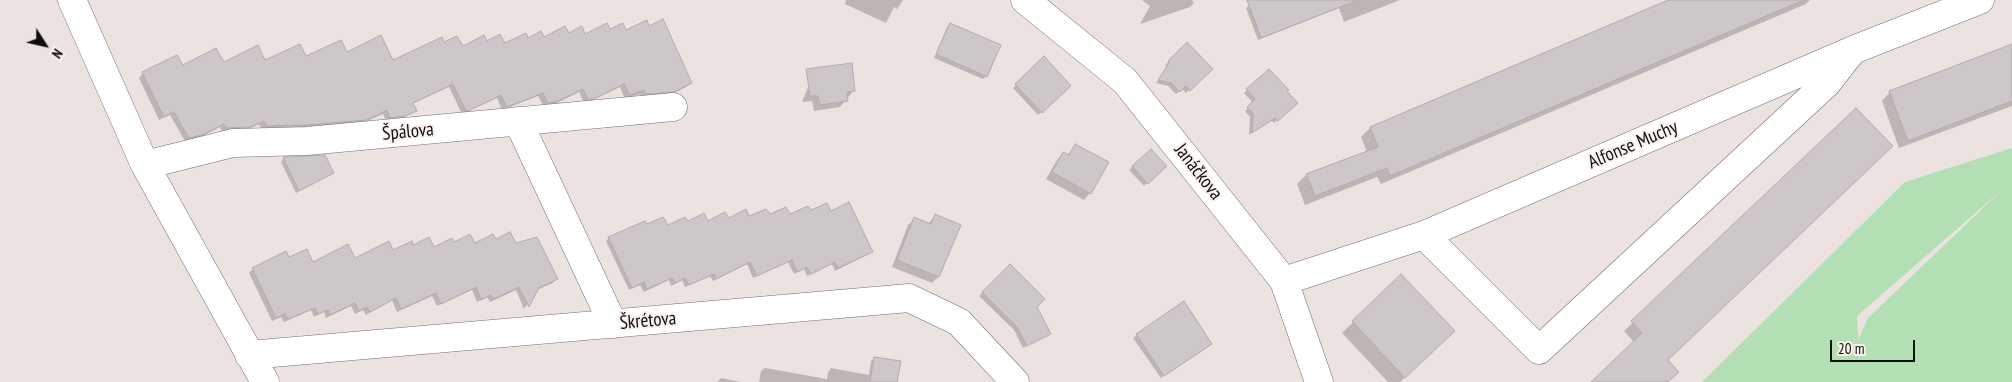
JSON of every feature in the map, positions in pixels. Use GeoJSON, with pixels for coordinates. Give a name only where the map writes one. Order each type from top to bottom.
{"type":"FeatureCollection","features":[{"type":"Feature","properties":{"kind":"street"},"geometry":{"type":"LineString","coordinates":[[72,0],[145,165],[265,382]]}},
{"type":"Feature","properties":{"kind":"street","name":"Janáčkova"},"geometry":{"type":"LineString","coordinates":[[1025,0],[1126,81],[1284,281],[1319,382]]}},
{"type":"Feature","properties":{"kind":"street","name":"Alfonse Muchy"},"geometry":{"type":"LineString","coordinates":[[1284,281],[1424,235],[1853,50],[1980,0]]}},
{"type":"Feature","properties":{"kind":"street"},"geometry":{"type":"LineString","coordinates":[[1424,235],[1539,350],[1827,84],[1853,50]]}},
{"type":"Feature","properties":{"kind":"street","name":"Špálova"},"geometry":{"type":"LineString","coordinates":[[145,165],[233,143],[307,141],[673,106]]}},
{"type":"Feature","properties":{"kind":"street"},"geometry":{"type":"LineString","coordinates":[[518,121],[613,324]]}},
{"type":"Feature","properties":{"kind":"street","name":"Škrétova"},"geometry":{"type":"LineString","coordinates":[[249,355],[909,298],[959,322],[1015,382]]}},
{"type":"Feature","properties":{"kind":"green space"},"geometry":{"type":"Polygon","coordinates":[[[2012,148],[2012,382],[1702,382],[1905,182],[2012,148]],[[2004,188],[1857,316],[1858,340],[1868,318],[2004,188]]]}},
{"type":"Feature","properties":{"kind":"building"},"geometry":{"type":"Polygon","coordinates":[[[1247,0],[1353,0],[1353,2],[1261,38],[1247,0]]]}},
{"type":"Feature","properties":{"kind":"building"},"geometry":{"type":"Polygon","coordinates":[[[1668,0],[1804,0],[1390,176],[1387,168],[1315,196],[1306,174],[1378,147],[1370,127],[1668,0]]]}},
{"type":"Feature","properties":{"kind":"building"},"geometry":{"type":"Polygon","coordinates":[[[663,19],[692,83],[674,92],[646,94],[644,90],[630,95],[624,84],[594,99],[588,99],[583,89],[556,102],[548,103],[543,93],[507,107],[501,95],[466,111],[453,84],[413,103],[417,111],[405,116],[390,118],[387,110],[367,120],[267,126],[264,121],[250,127],[227,128],[224,124],[204,134],[189,138],[174,112],[164,117],[142,72],[177,55],[183,65],[216,48],[224,62],[258,45],[265,60],[300,44],[306,56],[341,40],[347,52],[381,35],[393,60],[442,37],[444,42],[457,36],[463,46],[484,35],[487,41],[500,34],[505,43],[526,33],[528,38],[541,31],[544,37],[565,26],[569,33],[582,26],[585,34],[607,23],[610,29],[623,23],[626,30],[647,20],[649,26],[663,19]]]}},
{"type":"Feature","properties":{"kind":"building"},"geometry":{"type":"Polygon","coordinates":[[[950,23],[1001,45],[987,77],[936,54],[950,23]]]}},
{"type":"Feature","properties":{"kind":"building"},"geometry":{"type":"Polygon","coordinates":[[[1187,42],[1213,69],[1190,91],[1186,86],[1180,92],[1171,83],[1158,80],[1169,63],[1168,61],[1187,42]]]}},
{"type":"Feature","properties":{"kind":"building"},"geometry":{"type":"Polygon","coordinates":[[[2012,44],[2012,101],[1908,141],[1889,91],[2012,44]]]}},
{"type":"Feature","properties":{"kind":"building"},"geometry":{"type":"Polygon","coordinates":[[[1044,56],[1071,86],[1042,113],[1015,84],[1044,56]]]}},
{"type":"Feature","properties":{"kind":"building"},"geometry":{"type":"Polygon","coordinates":[[[852,63],[855,91],[847,92],[848,101],[820,105],[818,96],[810,96],[806,69],[852,63]]]}},
{"type":"Feature","properties":{"kind":"building"},"geometry":{"type":"Polygon","coordinates":[[[1269,69],[1289,90],[1287,91],[1298,103],[1278,121],[1275,118],[1252,133],[1253,113],[1247,107],[1255,99],[1246,89],[1269,69]]]}},
{"type":"Feature","properties":{"kind":"building"},"geometry":{"type":"Polygon","coordinates":[[[1856,108],[1893,146],[1668,360],[1679,372],[1668,382],[1591,382],[1642,333],[1631,321],[1856,108]]]}},
{"type":"Feature","properties":{"kind":"building"},"geometry":{"type":"Polygon","coordinates":[[[1075,144],[1109,162],[1091,194],[1052,172],[1063,152],[1069,155],[1075,144]]]}},
{"type":"Feature","properties":{"kind":"building"},"geometry":{"type":"Polygon","coordinates":[[[1151,149],[1167,166],[1148,184],[1132,166],[1151,149]]]}},
{"type":"Feature","properties":{"kind":"building"},"geometry":{"type":"Polygon","coordinates":[[[325,155],[334,173],[299,191],[283,157],[325,155]]]}},
{"type":"Feature","properties":{"kind":"building"},"geometry":{"type":"Polygon","coordinates":[[[849,202],[873,252],[838,268],[835,262],[811,274],[807,267],[797,272],[792,260],[757,276],[750,262],[716,279],[714,274],[689,285],[685,278],[675,283],[672,278],[647,289],[644,282],[632,288],[608,237],[645,221],[647,224],[663,217],[668,225],[685,217],[688,221],[704,213],[708,221],[725,212],[729,218],[746,209],[749,216],[766,209],[770,214],[786,207],[790,214],[808,206],[811,210],[827,203],[831,211],[849,202]]]}},
{"type":"Feature","properties":{"kind":"building"},"geometry":{"type":"Polygon","coordinates":[[[935,214],[961,225],[939,277],[897,260],[914,217],[931,224],[935,214]]]}},
{"type":"Feature","properties":{"kind":"building"},"geometry":{"type":"Polygon","coordinates":[[[510,232],[516,243],[537,237],[558,279],[539,288],[529,307],[519,287],[494,299],[491,295],[481,300],[476,287],[441,304],[436,293],[401,309],[396,298],[370,312],[367,307],[359,311],[355,303],[330,315],[328,310],[318,314],[315,308],[288,319],[285,314],[276,318],[252,268],[286,251],[289,257],[307,249],[313,262],[348,244],[355,258],[389,241],[393,250],[412,241],[413,245],[429,237],[434,247],[452,238],[454,242],[470,234],[475,243],[493,234],[496,239],[510,232]]]}},
{"type":"Feature","properties":{"kind":"building"},"geometry":{"type":"Polygon","coordinates":[[[1010,264],[1045,299],[1037,307],[1051,334],[1027,346],[1017,327],[982,292],[1010,264]]]}},
{"type":"Feature","properties":{"kind":"building"},"geometry":{"type":"Polygon","coordinates":[[[1401,274],[1455,331],[1405,378],[1352,321],[1401,274]]]}},
{"type":"Feature","properties":{"kind":"building"},"geometry":{"type":"Polygon","coordinates":[[[1184,301],[1212,344],[1164,376],[1136,334],[1184,301]]]}},
{"type":"Feature","properties":{"kind":"building"},"geometry":{"type":"Polygon","coordinates":[[[874,357],[901,361],[897,382],[870,382],[874,357]]]}}]}
